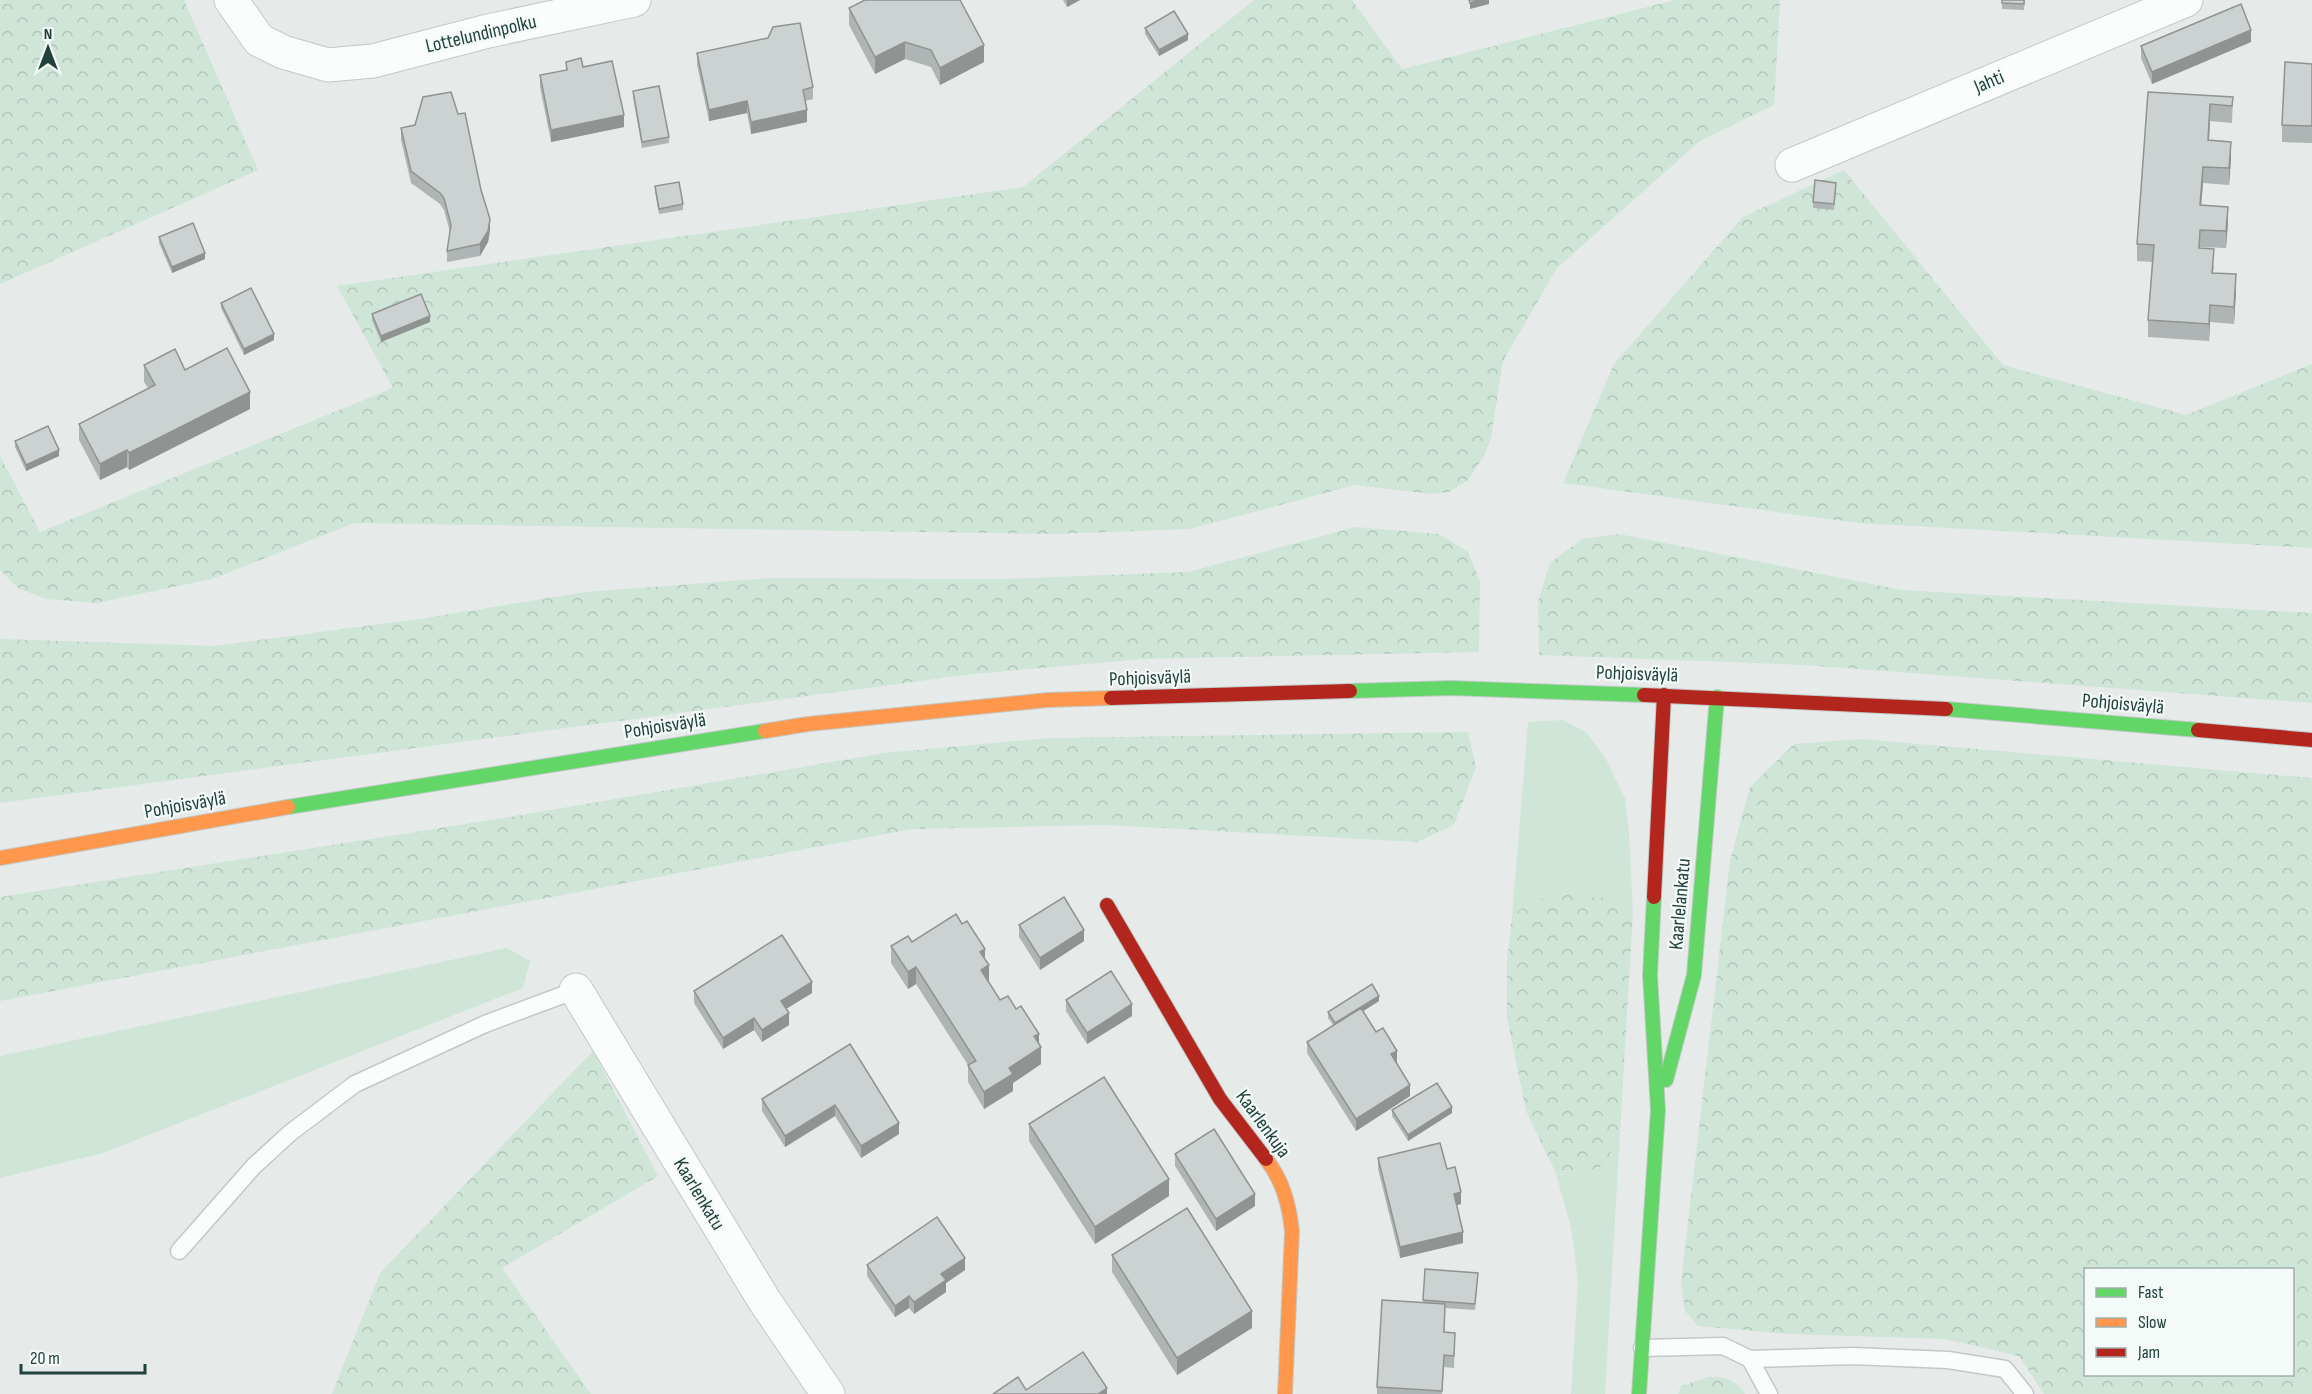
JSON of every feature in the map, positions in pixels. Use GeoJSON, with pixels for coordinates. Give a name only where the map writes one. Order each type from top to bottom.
{"type":"FeatureCollection","features":[{"type":"Feature","properties":{"kind":"main road","name":"Pohjoisväylä"},"geometry":{"type":"LineString","coordinates":[[0,858],[276,809],[808,724],[1048,700],[1451,688],[1483,689],[1717,697],[1953,709],[2312,740]]}},
{"type":"Feature","properties":{"kind":"main road","name":"Kaarlelankatu"},"geometry":{"type":"LineString","coordinates":[[1639,1394],[1658,1110],[1650,975],[1664,695]]}},
{"type":"Feature","properties":{"kind":"main road","name":"Kaarlelankatu"},"geometry":{"type":"LineString","coordinates":[[1658,1110],[1694,975],[1717,697]]}},
{"type":"Feature","properties":{"kind":"main road","name":"Kaarlenkuja"},"geometry":{"type":"LineString","coordinates":[[1107,905],[1220,1099],[1269,1163],[1282,1185],[1289,1207],[1292,1231],[1285,1394]]}},
{"type":"Feature","properties":{"kind":"street","name":"Lottelundinpolku"},"geometry":{"type":"LineString","coordinates":[[231,0],[259,40],[283,52],[328,65],[373,61],[488,31],[634,0]]}},
{"type":"Feature","properties":{"kind":"street","name":"Jahti"},"geometry":{"type":"LineString","coordinates":[[1792,165],[2186,0]]}},
{"type":"Feature","properties":{"kind":"street","name":"Kaarlenkatu"},"geometry":{"type":"LineString","coordinates":[[576,990],[764,1300],[828,1394]]}},
{"type":"Feature","properties":{"kind":"lane"},"geometry":{"type":"LineString","coordinates":[[179,1251],[254,1166],[290,1133],[354,1084],[485,1024],[576,990]]}},
{"type":"Feature","properties":{"kind":"lane"},"geometry":{"type":"LineString","coordinates":[[1642,1348],[1723,1346],[1750,1359],[1852,1356],[1948,1360],[2005,1369],[2025,1394]]}},
{"type":"Feature","properties":{"kind":"lane"},"geometry":{"type":"LineString","coordinates":[[1750,1359],[1769,1394]]}},
{"type":"Feature","properties":{"kind":"green space"},"geometry":{"type":"Polygon","coordinates":[[[0,0],[184,0],[258,170],[0,284],[0,0]]]}},
{"type":"Feature","properties":{"kind":"green space"},"geometry":{"type":"Polygon","coordinates":[[[1254,0],[1352,0],[1402,69],[1675,0],[1780,0],[1774,105],[1700,141],[1557,268],[1503,361],[1491,438],[1484,456],[1468,480],[1449,492],[1431,494],[1355,485],[1190,529],[1055,534],[354,523],[212,579],[96,603],[46,599],[18,588],[0,570],[0,456],[40,532],[393,388],[337,286],[1023,187],[1254,0]]]}},
{"type":"Feature","properties":{"kind":"green space"},"geometry":{"type":"Polygon","coordinates":[[[1844,170],[2003,365],[2186,415],[2312,364],[2312,548],[1858,523],[1563,483],[1614,364],[1743,217],[1844,170]]]}},
{"type":"Feature","properties":{"kind":"green space"},"geometry":{"type":"Polygon","coordinates":[[[1356,527],[1439,534],[1468,552],[1480,581],[1479,652],[1142,659],[973,674],[0,803],[0,639],[215,646],[419,619],[586,592],[770,578],[1001,579],[1188,572],[1356,527]]]}},
{"type":"Feature","properties":{"kind":"green space"},"geometry":{"type":"Polygon","coordinates":[[[1619,534],[1902,590],[2312,613],[2312,703],[1805,665],[1539,655],[1538,601],[1550,563],[1582,539],[1619,534]]]}},
{"type":"Feature","properties":{"kind":"green space"},"geometry":{"type":"Polygon","coordinates":[[[1563,720],[1587,733],[1606,759],[1625,798],[1633,912],[1616,899],[1533,900],[1512,916],[1528,722],[1563,720]]]}},
{"type":"Feature","properties":{"kind":"green space"},"geometry":{"type":"Polygon","coordinates":[[[1468,732],[1476,767],[1454,825],[1417,842],[1106,825],[912,829],[0,1001],[0,897],[510,817],[884,753],[1049,738],[1468,732]]]}},
{"type":"Feature","properties":{"kind":"green space"},"geometry":{"type":"Polygon","coordinates":[[[1861,739],[2312,778],[2312,1394],[2044,1394],[2019,1356],[1945,1339],[1789,1334],[1698,1326],[1685,1311],[1681,1283],[1730,861],[1750,787],[1794,744],[1861,739]]]}},
{"type":"Feature","properties":{"kind":"green space"},"geometry":{"type":"Polygon","coordinates":[[[1567,895],[1616,899],[1633,912],[1620,1133],[1605,1165],[1575,1176],[1556,1173],[1526,1111],[1507,1017],[1507,961],[1512,916],[1533,900],[1567,895]]]}},
{"type":"Feature","properties":{"kind":"green space"},"geometry":{"type":"Polygon","coordinates":[[[507,948],[530,961],[523,988],[103,1153],[0,1178],[0,1056],[507,948]]]}},
{"type":"Feature","properties":{"kind":"green space"},"geometry":{"type":"Polygon","coordinates":[[[593,1051],[658,1176],[502,1268],[591,1394],[332,1394],[380,1273],[593,1051]]]}},
{"type":"Feature","properties":{"kind":"green space"},"geometry":{"type":"Polygon","coordinates":[[[1620,1133],[1605,1394],[1571,1394],[1578,1281],[1571,1227],[1556,1174],[1575,1176],[1605,1165],[1620,1133]]]}},
{"type":"Feature","properties":{"kind":"green space"},"geometry":{"type":"Polygon","coordinates":[[[1708,1377],[1729,1380],[1738,1385],[1745,1394],[1678,1394],[1681,1386],[1708,1377]]]}},
{"type":"Feature","properties":{"kind":"building"},"geometry":{"type":"Polygon","coordinates":[[[865,0],[960,0],[984,45],[940,68],[931,50],[905,42],[875,57],[849,8],[865,0]]]}},
{"type":"Feature","properties":{"kind":"building"},"geometry":{"type":"Polygon","coordinates":[[[2002,0],[2024,0],[2024,4],[2002,3],[2002,0]]]}},
{"type":"Feature","properties":{"kind":"building"},"geometry":{"type":"Polygon","coordinates":[[[2241,4],[2251,30],[2152,72],[2141,46],[2241,4]]]}},
{"type":"Feature","properties":{"kind":"building"},"geometry":{"type":"Polygon","coordinates":[[[1174,11],[1188,34],[1159,50],[1145,28],[1174,11]]]}},
{"type":"Feature","properties":{"kind":"building"},"geometry":{"type":"Polygon","coordinates":[[[800,23],[813,87],[803,90],[807,110],[751,122],[747,101],[709,110],[697,53],[768,38],[773,27],[800,23]]]}},
{"type":"Feature","properties":{"kind":"building"},"geometry":{"type":"Polygon","coordinates":[[[581,58],[583,67],[612,61],[624,115],[551,130],[540,75],[567,70],[566,62],[581,58]]]}},
{"type":"Feature","properties":{"kind":"building"},"geometry":{"type":"Polygon","coordinates":[[[2285,62],[2312,64],[2312,126],[2282,125],[2285,62]]]}},
{"type":"Feature","properties":{"kind":"building"},"geometry":{"type":"Polygon","coordinates":[[[659,86],[669,137],[642,142],[633,91],[659,86]]]}},
{"type":"Feature","properties":{"kind":"building"},"geometry":{"type":"Polygon","coordinates":[[[451,92],[458,114],[465,113],[481,190],[490,219],[488,231],[480,244],[447,251],[451,225],[444,198],[411,171],[401,128],[415,125],[423,97],[451,92]]]}},
{"type":"Feature","properties":{"kind":"building"},"geometry":{"type":"Polygon","coordinates":[[[2148,92],[2233,97],[2232,106],[2210,104],[2208,140],[2231,142],[2229,168],[2203,167],[2200,205],[2228,207],[2226,231],[2200,230],[2199,248],[2214,249],[2212,273],[2236,274],[2234,307],[2210,305],[2209,324],[2148,320],[2154,245],[2137,244],[2148,92]]]}},
{"type":"Feature","properties":{"kind":"building"},"geometry":{"type":"Polygon","coordinates":[[[1815,180],[1836,183],[1834,204],[1813,202],[1815,180]]]}},
{"type":"Feature","properties":{"kind":"building"},"geometry":{"type":"Polygon","coordinates":[[[679,182],[683,204],[659,209],[655,186],[679,182]]]}},
{"type":"Feature","properties":{"kind":"building"},"geometry":{"type":"Polygon","coordinates":[[[193,223],[205,253],[172,267],[159,237],[193,223]]]}},
{"type":"Feature","properties":{"kind":"building"},"geometry":{"type":"Polygon","coordinates":[[[251,288],[274,334],[244,349],[221,303],[251,288]]]}},
{"type":"Feature","properties":{"kind":"building"},"geometry":{"type":"Polygon","coordinates":[[[421,294],[430,316],[381,336],[372,314],[421,294]]]}},
{"type":"Feature","properties":{"kind":"building"},"geometry":{"type":"Polygon","coordinates":[[[227,348],[250,392],[129,453],[127,450],[100,464],[79,424],[155,385],[144,365],[175,349],[185,370],[227,348]]]}},
{"type":"Feature","properties":{"kind":"building"},"geometry":{"type":"Polygon","coordinates":[[[48,426],[59,450],[26,465],[15,441],[48,426]]]}},
{"type":"Feature","properties":{"kind":"building"},"geometry":{"type":"Polygon","coordinates":[[[1064,897],[1084,930],[1040,958],[1019,925],[1064,897]]]}},
{"type":"Feature","properties":{"kind":"building"},"geometry":{"type":"Polygon","coordinates":[[[956,914],[962,924],[967,921],[985,949],[980,952],[989,965],[981,970],[1000,1000],[1008,996],[1016,1009],[1021,1006],[1039,1034],[1034,1036],[1041,1047],[1009,1068],[1013,1074],[984,1092],[968,1065],[976,1061],[916,967],[908,972],[891,946],[908,936],[912,942],[956,914]]]}},
{"type":"Feature","properties":{"kind":"building"},"geometry":{"type":"Polygon","coordinates":[[[782,935],[812,982],[781,1001],[789,1013],[762,1030],[754,1018],[723,1038],[694,991],[782,935]]]}},
{"type":"Feature","properties":{"kind":"building"},"geometry":{"type":"Polygon","coordinates":[[[1111,971],[1132,1004],[1087,1033],[1066,1000],[1111,971]]]}},
{"type":"Feature","properties":{"kind":"building"},"geometry":{"type":"Polygon","coordinates":[[[1372,984],[1379,996],[1335,1023],[1328,1012],[1372,984]]]}},
{"type":"Feature","properties":{"kind":"building"},"geometry":{"type":"Polygon","coordinates":[[[1361,1008],[1376,1032],[1383,1028],[1397,1051],[1391,1054],[1410,1085],[1356,1119],[1307,1042],[1361,1008]]]}},
{"type":"Feature","properties":{"kind":"building"},"geometry":{"type":"Polygon","coordinates":[[[850,1044],[899,1123],[861,1146],[835,1105],[785,1136],[762,1099],[850,1044]]]}},
{"type":"Feature","properties":{"kind":"building"},"geometry":{"type":"Polygon","coordinates":[[[1104,1077],[1169,1179],[1095,1227],[1029,1124],[1104,1077]]]}},
{"type":"Feature","properties":{"kind":"building"},"geometry":{"type":"Polygon","coordinates":[[[1437,1083],[1452,1107],[1408,1135],[1392,1110],[1437,1083]]]}},
{"type":"Feature","properties":{"kind":"building"},"geometry":{"type":"Polygon","coordinates":[[[1214,1129],[1255,1194],[1216,1219],[1175,1154],[1214,1129]]]}},
{"type":"Feature","properties":{"kind":"building"},"geometry":{"type":"Polygon","coordinates":[[[1440,1143],[1447,1169],[1455,1167],[1461,1192],[1454,1194],[1463,1232],[1400,1247],[1378,1158],[1440,1143]]]}},
{"type":"Feature","properties":{"kind":"building"},"geometry":{"type":"Polygon","coordinates":[[[1187,1208],[1252,1311],[1177,1358],[1112,1255],[1187,1208]]]}},
{"type":"Feature","properties":{"kind":"building"},"geometry":{"type":"Polygon","coordinates":[[[937,1217],[965,1258],[941,1274],[946,1280],[914,1302],[909,1296],[895,1306],[867,1265],[937,1217]]]}},
{"type":"Feature","properties":{"kind":"building"},"geometry":{"type":"Polygon","coordinates":[[[1425,1269],[1478,1273],[1475,1304],[1423,1300],[1425,1269]]]}},
{"type":"Feature","properties":{"kind":"building"},"geometry":{"type":"Polygon","coordinates":[[[1382,1300],[1445,1304],[1444,1332],[1455,1333],[1454,1356],[1444,1355],[1442,1391],[1377,1387],[1382,1300]]]}},
{"type":"Feature","properties":{"kind":"building"},"geometry":{"type":"Polygon","coordinates":[[[1083,1352],[1107,1388],[1098,1394],[993,1394],[1018,1377],[1026,1390],[1083,1352]]]}},
{"type":"Feature","properties":{"kind":"traffic: fast"},"geometry":{"type":"LineString","coordinates":[[1350,691],[1451,688],[1644,695]]}},
{"type":"Feature","properties":{"kind":"traffic: fast"},"geometry":{"type":"LineString","coordinates":[[1666,1080],[1694,975],[1717,697]]}},
{"type":"Feature","properties":{"kind":"traffic: fast"},"geometry":{"type":"LineString","coordinates":[[1946,709],[2198,730]]}},
{"type":"Feature","properties":{"kind":"traffic: fast"},"geometry":{"type":"LineString","coordinates":[[288,807],[765,731]]}},
{"type":"Feature","properties":{"kind":"traffic: fast"},"geometry":{"type":"LineString","coordinates":[[1639,1394],[1658,1110],[1650,975],[1654,897]]}},
{"type":"Feature","properties":{"kind":"traffic: slow"},"geometry":{"type":"LineString","coordinates":[[765,731],[808,724],[1048,700],[1111,698]]}},
{"type":"Feature","properties":{"kind":"traffic: slow"},"geometry":{"type":"LineString","coordinates":[[0,858],[288,807]]}},
{"type":"Feature","properties":{"kind":"traffic: slow"},"geometry":{"type":"LineString","coordinates":[[1266,1159],[1284,1193],[1292,1231],[1285,1394]]}},
{"type":"Feature","properties":{"kind":"traffic: jam"},"geometry":{"type":"LineString","coordinates":[[1111,698],[1350,691]]}},
{"type":"Feature","properties":{"kind":"traffic: jam"},"geometry":{"type":"LineString","coordinates":[[1644,695],[1946,709]]}},
{"type":"Feature","properties":{"kind":"traffic: jam"},"geometry":{"type":"LineString","coordinates":[[1654,897],[1664,695]]}},
{"type":"Feature","properties":{"kind":"traffic: jam"},"geometry":{"type":"LineString","coordinates":[[2198,730],[2312,740]]}},
{"type":"Feature","properties":{"kind":"traffic: jam"},"geometry":{"type":"LineString","coordinates":[[1107,905],[1220,1099],[1266,1159]]}}]}
